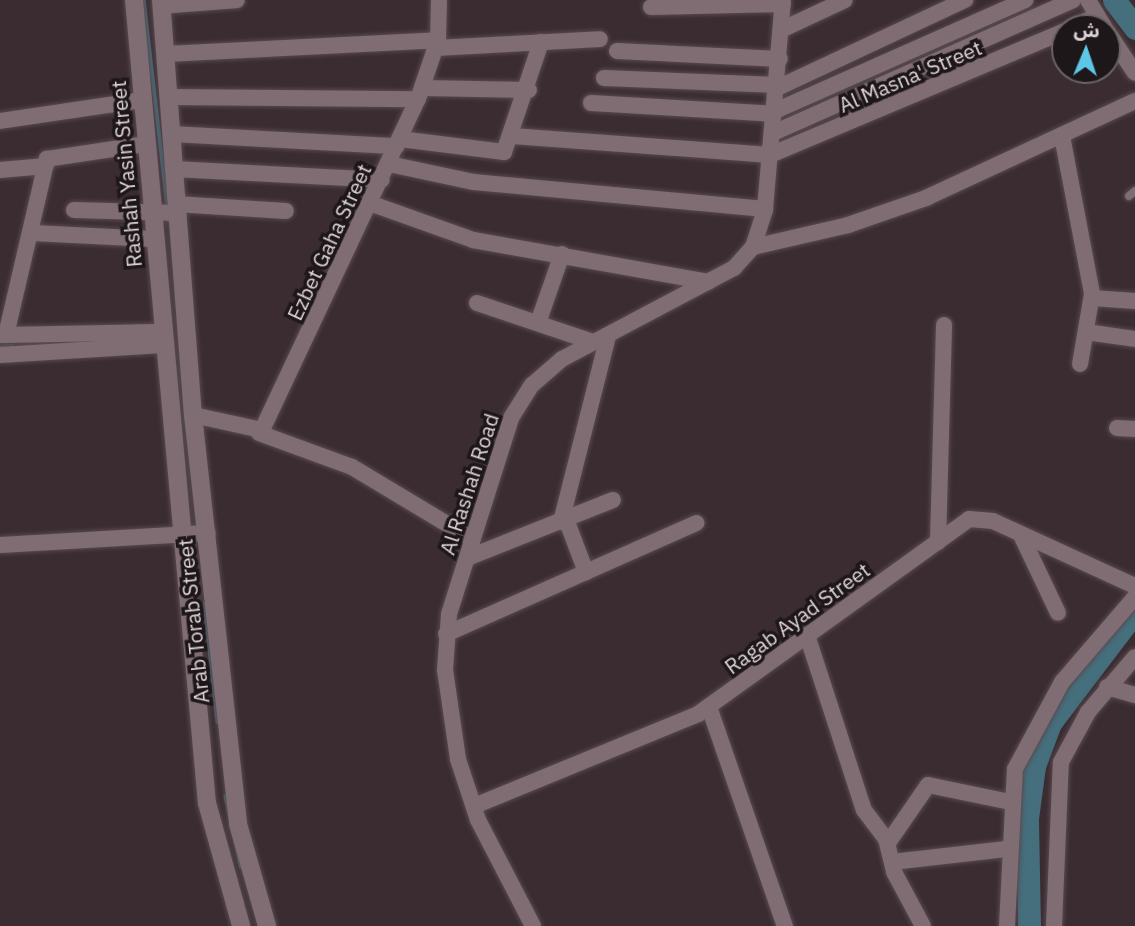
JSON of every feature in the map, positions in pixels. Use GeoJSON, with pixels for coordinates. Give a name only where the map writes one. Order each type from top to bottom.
{"type":"FeatureCollection","features":[{"type":"Feature","properties":{"kind":"street","name":"Rashah Yasin Street"},"geometry":{"type":"LineString","coordinates":[[134,0],[146,144],[167,211],[154,239],[173,309]]}},
{"type":"Feature","properties":{"kind":"street"},"geometry":{"type":"LineString","coordinates":[[161,3],[237,0]]}},
{"type":"Feature","properties":{"kind":"street","name":"Ezbet Gaha Street"},"geometry":{"type":"LineString","coordinates":[[258,433],[372,204],[420,94],[437,44],[439,0]]}},
{"type":"Feature","properties":{"kind":"street"},"geometry":{"type":"LineString","coordinates":[[783,29],[845,0]]}},
{"type":"Feature","properties":{"kind":"street"},"geometry":{"type":"LineString","coordinates":[[604,78],[777,86],[965,0]]}},
{"type":"Feature","properties":{"kind":"street"},"geometry":{"type":"LineString","coordinates":[[591,103],[775,112],[1026,0]]}},
{"type":"Feature","properties":{"kind":"street"},"geometry":{"type":"LineString","coordinates":[[773,132],[1073,0]]}},
{"type":"Feature","properties":{"kind":"street"},"geometry":{"type":"LineString","coordinates":[[651,7],[783,2],[783,29],[765,209],[753,247]]}},
{"type":"Feature","properties":{"kind":"street","name":"Rashah Yasin Street"},"geometry":{"type":"LineString","coordinates":[[161,3],[174,169],[167,211],[173,309],[162,338]]}},
{"type":"Feature","properties":{"kind":"street","name":"Al Masna' Street"},"geometry":{"type":"LineString","coordinates":[[770,155],[1051,37]]}},
{"type":"Feature","properties":{"kind":"street"},"geometry":{"type":"LineString","coordinates":[[166,54],[600,39]]}},
{"type":"Feature","properties":{"kind":"street"},"geometry":{"type":"LineString","coordinates":[[172,134],[399,142],[498,154],[512,136],[529,90],[541,43]]}},
{"type":"Feature","properties":{"kind":"street"},"geometry":{"type":"LineString","coordinates":[[617,51],[780,59]]}},
{"type":"Feature","properties":{"kind":"street"},"geometry":{"type":"LineString","coordinates":[[1121,52],[1135,73]]}},
{"type":"Feature","properties":{"kind":"street"},"geometry":{"type":"LineString","coordinates":[[170,97],[529,90]]}},
{"type":"Feature","properties":{"kind":"street"},"geometry":{"type":"LineString","coordinates":[[0,121],[143,100]]}},
{"type":"Feature","properties":{"kind":"street"},"geometry":{"type":"LineString","coordinates":[[753,247],[848,225],[926,198],[1135,101]]}},
{"type":"Feature","properties":{"kind":"street"},"geometry":{"type":"LineString","coordinates":[[512,136],[770,155]]}},
{"type":"Feature","properties":{"kind":"street"},"geometry":{"type":"LineString","coordinates":[[1062,136],[1092,298],[1080,364]]}},
{"type":"Feature","properties":{"kind":"street"},"geometry":{"type":"LineString","coordinates":[[146,144],[49,157],[3,335],[162,338]]}},
{"type":"Feature","properties":{"kind":"street"},"geometry":{"type":"LineString","coordinates":[[389,164],[474,182],[765,209]]}},
{"type":"Feature","properties":{"kind":"street"},"geometry":{"type":"LineString","coordinates":[[0,170],[46,166]]}},
{"type":"Feature","properties":{"kind":"street"},"geometry":{"type":"LineString","coordinates":[[174,169],[382,180]]}},
{"type":"Feature","properties":{"kind":"street"},"geometry":{"type":"LineString","coordinates":[[372,204],[460,237],[708,282]]}},
{"type":"Feature","properties":{"kind":"street"},"geometry":{"type":"LineString","coordinates":[[74,210],[286,211]]}},
{"type":"Feature","properties":{"kind":"street"},"geometry":{"type":"LineString","coordinates":[[31,233],[154,239]]}},
{"type":"Feature","properties":{"kind":"street","name":"Al Rashah Road"},"geometry":{"type":"LineString","coordinates":[[533,926],[474,806],[452,737],[446,634],[472,539],[520,400],[546,371],[708,282],[753,247]]}},
{"type":"Feature","properties":{"kind":"street"},"geometry":{"type":"LineString","coordinates":[[538,323],[562,254]]}},
{"type":"Feature","properties":{"kind":"street"},"geometry":{"type":"LineString","coordinates":[[1092,298],[1135,300]]}},
{"type":"Feature","properties":{"kind":"street"},"geometry":{"type":"LineString","coordinates":[[477,303],[600,339],[564,520],[586,572]]}},
{"type":"Feature","properties":{"kind":"street","name":"Arab Torab Street"},"geometry":{"type":"LineString","coordinates":[[173,309],[193,415],[206,803],[240,926]]}},
{"type":"Feature","properties":{"kind":"street"},"geometry":{"type":"LineString","coordinates":[[939,542],[944,325]]}},
{"type":"Feature","properties":{"kind":"street"},"geometry":{"type":"LineString","coordinates":[[1086,332],[1135,340]]}},
{"type":"Feature","properties":{"kind":"street"},"geometry":{"type":"LineString","coordinates":[[0,355],[162,338]]}},
{"type":"Feature","properties":{"kind":"street","name":"Arab Torab Street"},"geometry":{"type":"LineString","coordinates":[[162,338],[195,534],[238,824],[267,926]]}},
{"type":"Feature","properties":{"kind":"street"},"geometry":{"type":"LineString","coordinates":[[193,415],[258,433],[352,467],[472,539]]}},
{"type":"Feature","properties":{"kind":"street"},"geometry":{"type":"LineString","coordinates":[[1117,428],[1135,429]]}},
{"type":"Feature","properties":{"kind":"street"},"geometry":{"type":"LineString","coordinates":[[467,558],[613,500]]}},
{"type":"Feature","properties":{"kind":"street","name":"Ragab Ayad Street"},"geometry":{"type":"LineString","coordinates":[[474,806],[709,707],[974,518],[1021,535],[1135,586]]}},
{"type":"Feature","properties":{"kind":"street"},"geometry":{"type":"LineString","coordinates":[[446,634],[696,523]]}},
{"type":"Feature","properties":{"kind":"street"},"geometry":{"type":"LineString","coordinates":[[0,545],[195,534]]}},
{"type":"Feature","properties":{"kind":"street"},"geometry":{"type":"LineString","coordinates":[[1021,535],[1058,613]]}},
{"type":"Feature","properties":{"kind":"street"},"geometry":{"type":"LineString","coordinates":[[1007,926],[1006,849],[1015,769],[1036,722],[1135,597]]}},
{"type":"Feature","properties":{"kind":"street"},"geometry":{"type":"LineString","coordinates":[[807,635],[864,810],[888,843],[892,862],[923,926]]}},
{"type":"Feature","properties":{"kind":"street"},"geometry":{"type":"LineString","coordinates":[[1054,926],[1057,777],[1065,753],[1107,687],[1132,664]]}},
{"type":"Feature","properties":{"kind":"street"},"geometry":{"type":"LineString","coordinates":[[1107,687],[1135,695]]}},
{"type":"Feature","properties":{"kind":"street"},"geometry":{"type":"LineString","coordinates":[[709,707],[785,926]]}},
{"type":"Feature","properties":{"kind":"street"},"geometry":{"type":"LineString","coordinates":[[888,843],[928,785],[1010,802]]}},
{"type":"Feature","properties":{"kind":"street"},"geometry":{"type":"LineString","coordinates":[[892,862],[1006,849]]}},
{"type":"Feature","properties":{"kind":"waterway"},"geometry":{"type":"LineString","coordinates":[[144,0],[168,207]]}},
{"type":"Feature","properties":{"kind":"waterway"},"geometry":{"type":"LineString","coordinates":[[1114,0],[1135,28]]}},
{"type":"Feature","properties":{"kind":"waterway"},"geometry":{"type":"LineString","coordinates":[[0,347],[12,346]]}},
{"type":"Feature","properties":{"kind":"waterway"},"geometry":{"type":"LineString","coordinates":[[205,604],[218,722]]}},
{"type":"Feature","properties":{"kind":"waterway"},"geometry":{"type":"LineString","coordinates":[[1029,926],[1027,818],[1034,766],[1050,723],[1135,611]]}},
{"type":"Feature","properties":{"kind":"waterway"},"geometry":{"type":"LineString","coordinates":[[226,796],[241,866]]}}]}
